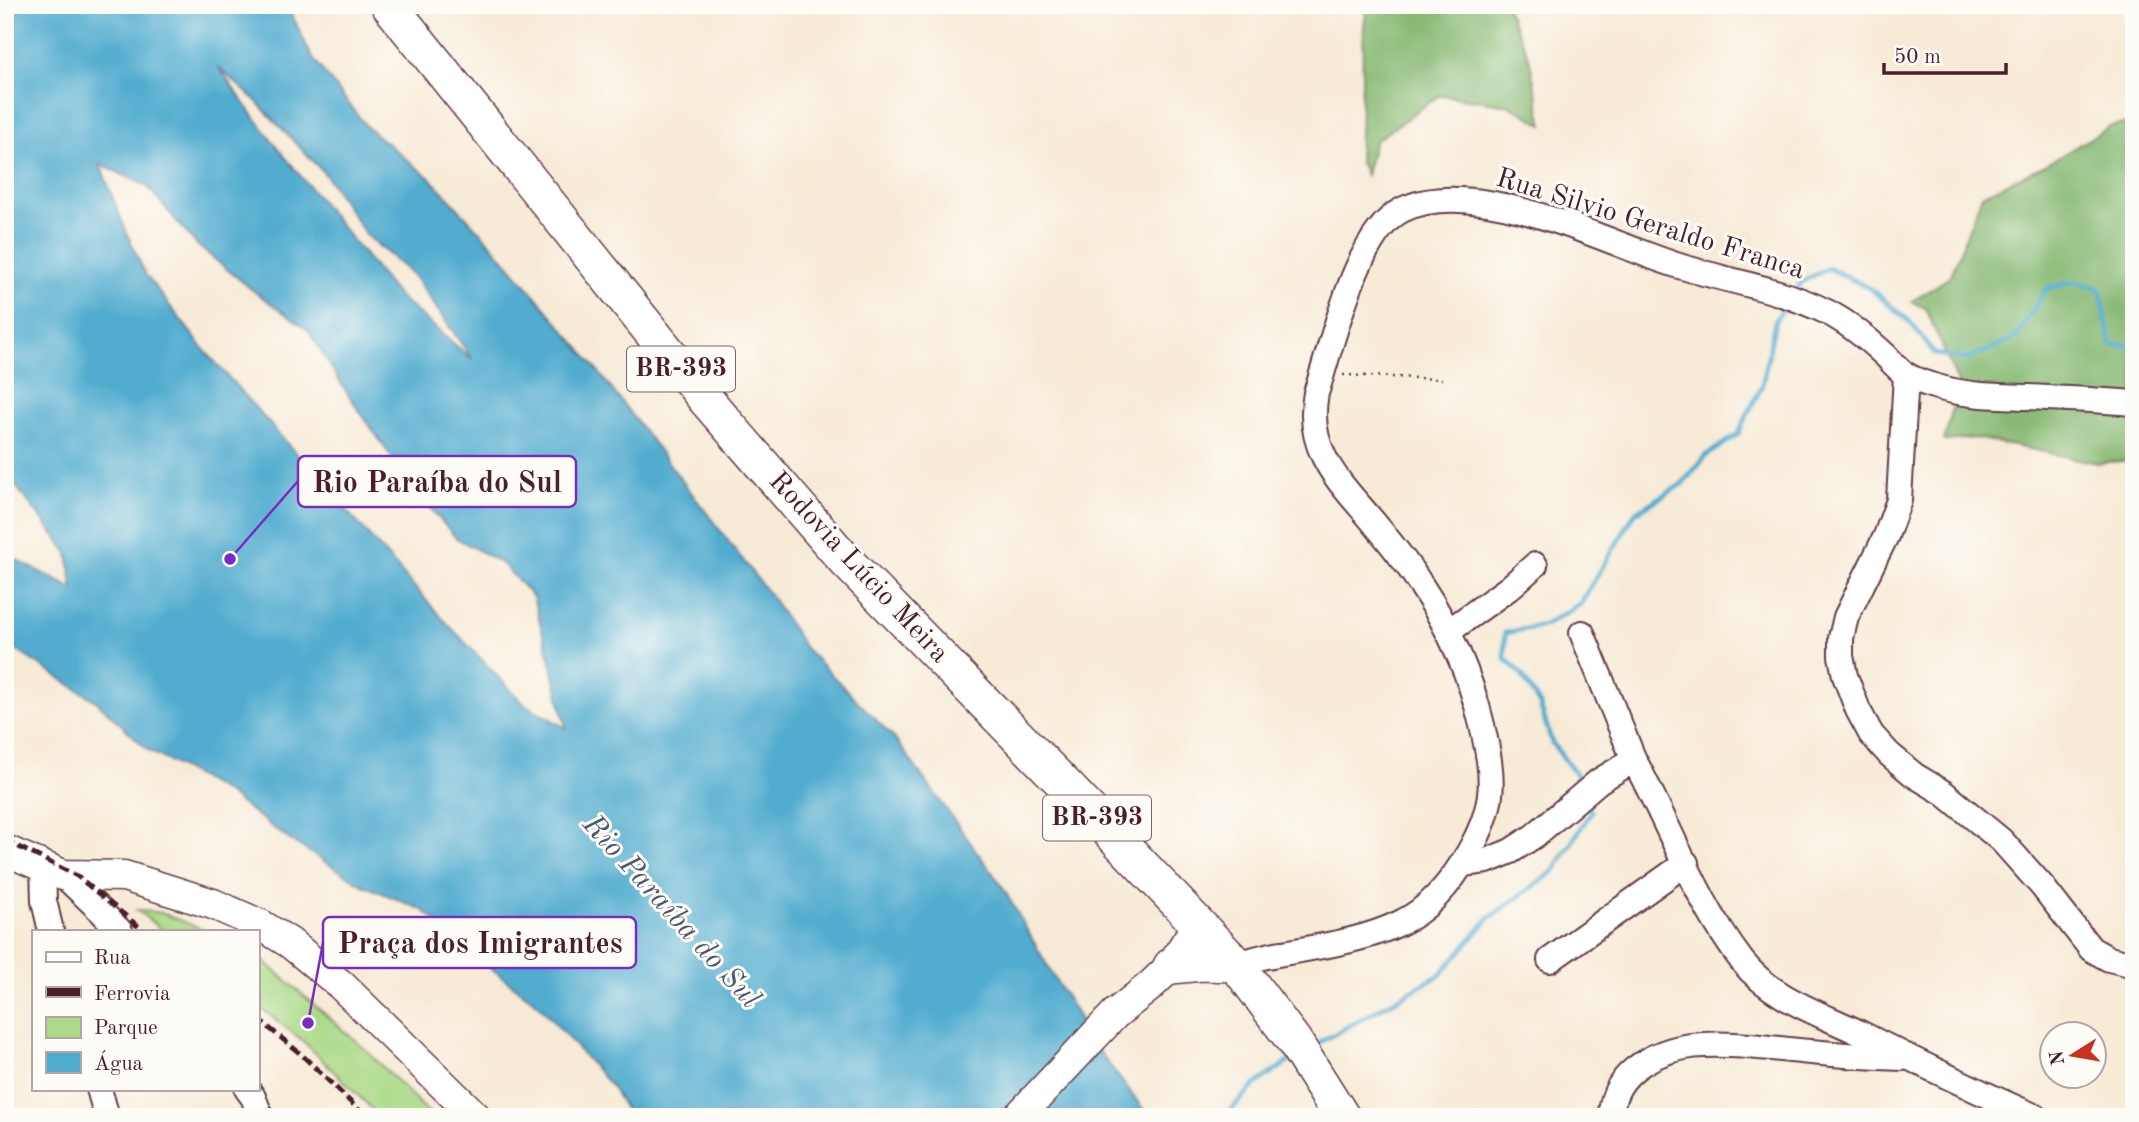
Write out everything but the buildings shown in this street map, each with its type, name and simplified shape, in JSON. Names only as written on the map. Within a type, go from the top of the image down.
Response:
[{"type":"highway","name":"Rodovia Lúcio Meira","points":[[389,5],[699,391],[845,560],[1236,964],[1294,1041],[1342,1117]]},
{"type":"highway","points":[[1160,976],[1202,963],[1236,964]]},
{"type":"main road","points":[[5,850],[53,871],[124,876],[213,904],[261,925],[290,943],[341,985],[476,1117]]},
{"type":"main road","points":[[1018,1117],[1115,1014],[1160,976],[1189,915]]},
{"type":"street","name":"Rua Silvio Geraldo Franca","points":[[1236,964],[1366,937],[1403,922],[1429,904],[1462,864],[1489,809],[1492,781],[1487,746],[1474,692],[1463,661],[1421,584],[1380,529],[1343,489],[1320,450],[1312,411],[1356,272],[1370,241],[1385,223],[1400,211],[1424,202],[1450,200],[1529,212],[1675,265],[1773,291],[1825,311],[1853,327],[1906,375]]},
{"type":"street","points":[[2134,402],[1964,394],[1906,375],[1899,500],[1886,536],[1846,617],[1840,638],[1845,676],[1871,734],[1914,775],[1944,793],[2002,841],[2042,886],[2091,949],[2109,959],[2134,965]]},
{"type":"street","points":[[1449,631],[1509,588],[1535,565]]},
{"type":"street","points":[[1582,633],[1634,760],[1703,900],[1743,961],[1762,982],[1784,996],[2036,1117]]},
{"type":"street","points":[[1462,864],[1487,861],[1511,851],[1534,836],[1590,789],[1634,760]]},
{"type":"street","points":[[1550,960],[1686,863]]},
{"type":"street","points":[[51,930],[44,901],[53,871],[101,911],[119,930]]},
{"type":"street","points":[[1611,1117],[1611,1102],[1618,1086],[1629,1072],[1650,1059],[1700,1045],[1910,1058]]},
{"type":"street","points":[[99,1090],[107,1117]]},
{"type":"street","points":[[248,1090],[261,1117]]},
{"type":"path","points":[[1322,375],[1442,379]]},
{"type":"green space","points":[[1367,5],[1505,5],[1529,57],[1543,125],[1509,105],[1440,95],[1375,141],[1366,175],[1359,160]]},
{"type":"green space","points":[[2134,122],[2134,460],[2097,463],[1975,438],[1944,441],[1959,385],[1926,309],[1912,301],[1950,277],[1982,195],[2043,166],[2109,127]]},
{"type":"green space","points":[[137,910],[162,913],[204,930],[162,930]]},
{"type":"green space","points":[[259,957],[366,1050],[433,1117],[380,1117],[303,1041],[259,1007]]},
{"type":"water","name":"Rio Paraíba do Sul","points":[[5,5],[287,5],[312,57],[367,127],[431,179],[493,246],[587,357],[772,598],[805,648],[895,739],[1002,886],[1101,1054],[1144,1110],[1154,1117],[630,1117],[611,1086],[538,1004],[479,959],[423,910],[363,885],[290,840],[224,791],[148,750],[96,701],[5,643],[5,554],[73,589],[68,553],[5,472],[5,109],[13,73],[5,58]],"holes":[[[218,67],[255,100],[324,173],[366,235],[413,275],[473,360],[397,295],[273,142]],[[100,164],[147,186],[197,245],[308,330],[345,390],[412,487],[456,538],[503,564],[533,597],[566,728],[523,703],[441,617],[206,352],[145,274]]]},
{"type":"waterway","points":[[1796,290],[1801,282],[1829,268],[1871,289],[1910,322],[1935,354],[1967,359],[2015,338],[2047,288],[2075,282],[2100,289],[2111,345],[2134,345]]},
{"type":"waterway","points":[[1582,788],[1578,777],[1552,743],[1540,705],[1522,675],[1505,658],[1505,633],[1545,625],[1580,604],[1635,513],[1682,484],[1707,455],[1738,434],[1762,385],[1775,321],[1786,304]]},
{"type":"waterway","points":[[1311,1047],[1440,975],[1489,918],[1553,872],[1591,812],[1587,800]]},
{"type":"waterway","points":[[1224,1117],[1256,1084],[1291,1060]]},
{"type":"railway","points":[[5,840],[77,876],[143,930]]},
{"type":"railway","points":[[259,1020],[302,1055],[366,1117]]},
{"type":"place","name":"Rio Paraíba do Sul","points":[[230,559]]},
{"type":"place","name":"Praça dos Imigrantes","points":[[308,1023]]}]
